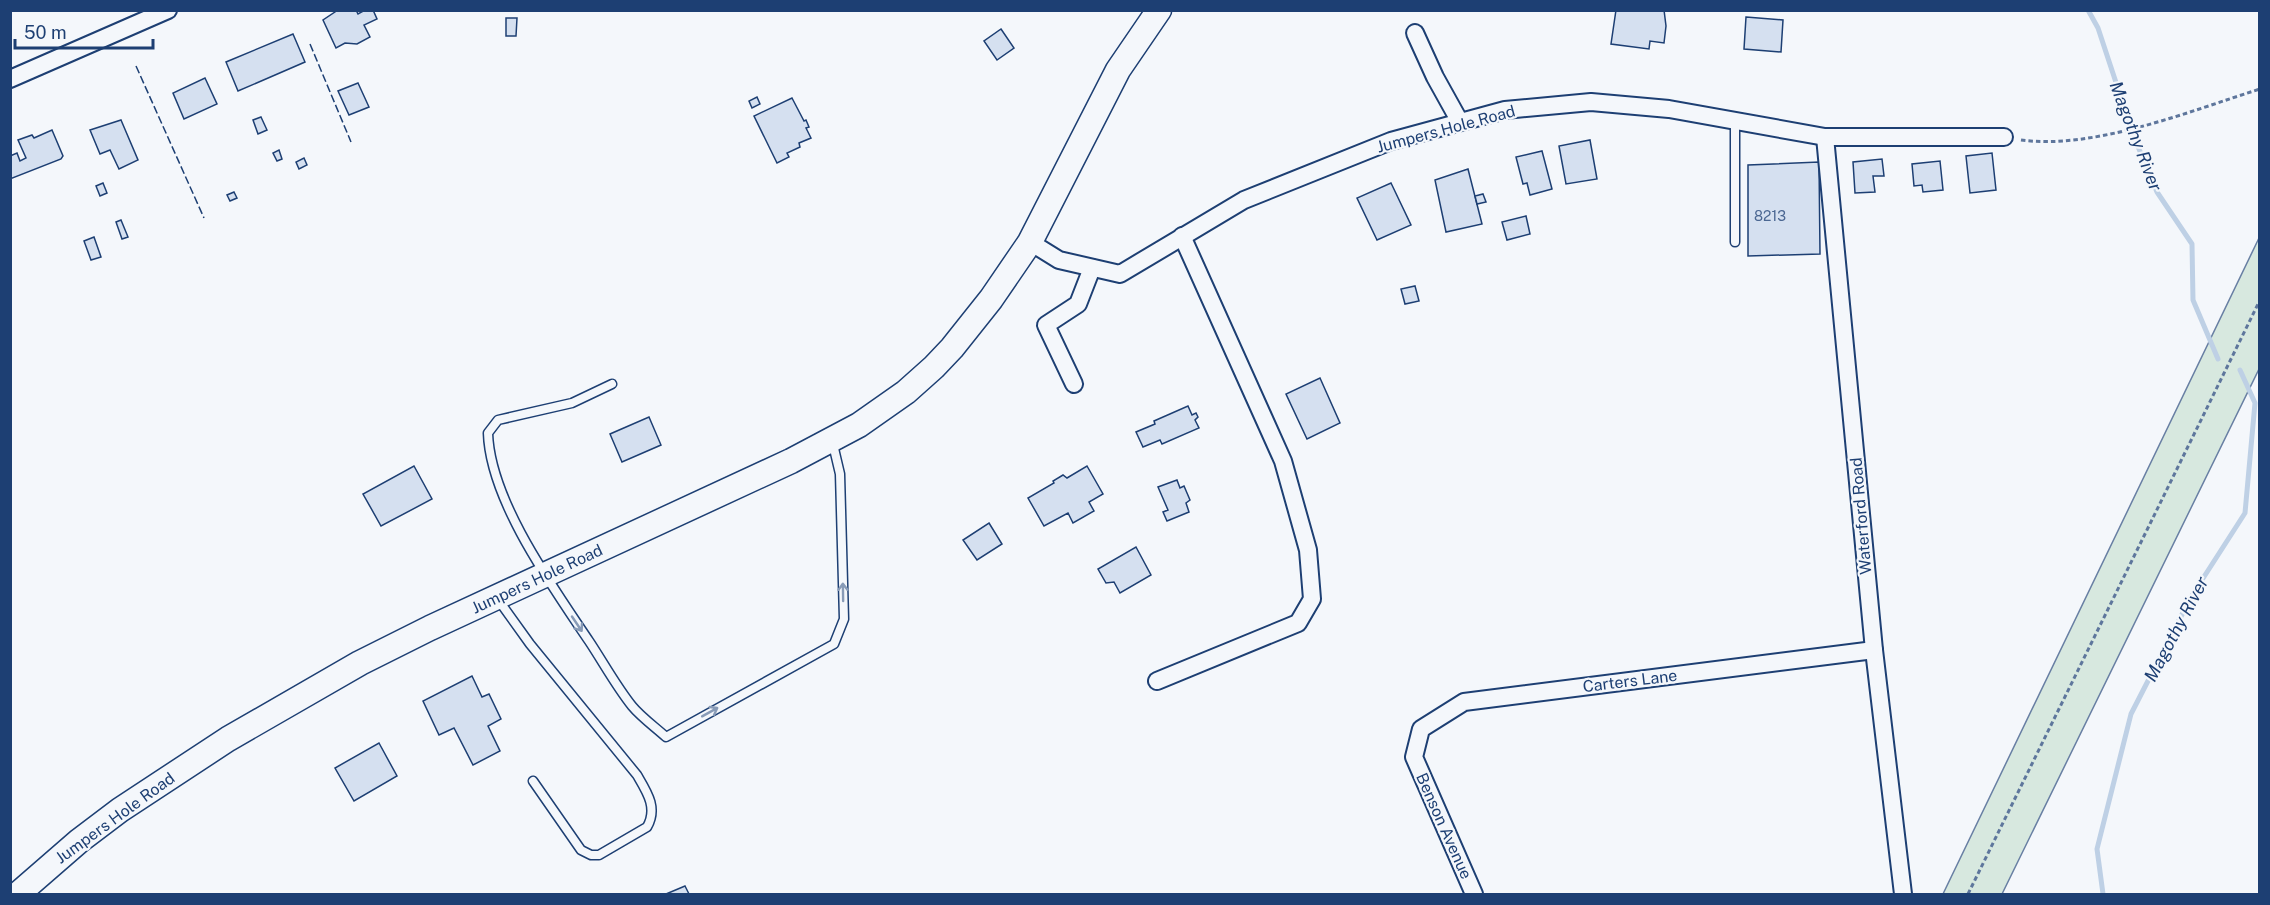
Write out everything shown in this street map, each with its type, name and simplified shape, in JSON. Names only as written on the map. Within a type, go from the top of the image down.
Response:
[{"type":"main road","name":"Jumpers Hole Road","points":[[18,894],[79,841],[120,810],[228,739],[360,663],[791,461],[859,425],[887,405],[934,367],[991,299],[1030,242],[1118,70],[1159,10]]},
{"type":"street","points":[[10,79],[168,10]]},
{"type":"street","points":[[1415,33],[1435,77],[1460,122]]},
{"type":"street","name":"Jumpers Hole Road","points":[[1030,242],[1059,260],[1120,274],[1244,200],[1390,141],[1505,110],[1592,102],[1669,109],[1825,137],[2004,137]]},
{"type":"street","name":"Waterford Road","points":[[1825,137],[1874,650],[1903,894]]},
{"type":"street","points":[[1157,681],[1298,623],[1312,599],[1308,549],[1283,461],[1182,236]]},
{"type":"street","points":[[1074,384],[1046,325],[1078,304],[1092,268]]},
{"type":"street","name":"Carters Lane","points":[[1414,757],[1421,729],[1464,702],[1874,650]]},
{"type":"street","name":"Benson Avenue","points":[[1414,757],[1474,894]]},
{"type":"lane","points":[[1734,242],[1735,120]]},
{"type":"lane","points":[[612,384],[572,403],[498,420],[488,433],[493,468],[514,517],[545,575],[633,706],[666,737],[834,644],[844,619],[840,474],[832,440]]},
{"type":"lane","points":[[497,597],[530,644],[637,775],[648,793],[653,809],[651,819],[647,826],[599,855],[591,855],[581,850],[533,781]]},
{"type":"path","points":[[2004,137],[2037,142],[2065,141],[2102,135],[2259,89]]},
{"type":"path","points":[[1968,894],[2259,300]]},
{"type":"shaded area","points":[[2259,238],[2259,369],[2002,894],[1943,894]]},
{"type":"building","points":[[338,10],[356,10],[358,14],[365,10],[373,10],[377,19],[364,25],[370,37],[357,44],[345,43],[336,48],[323,20]]},
{"type":"building","points":[[1616,10],[1664,10],[1666,26],[1664,43],[1650,41],[1649,49],[1611,44]]},
{"type":"building","points":[[1746,17],[1783,20],[1781,52],[1744,49]]},
{"type":"building","points":[[506,18],[517,18],[516,36],[506,36]]},
{"type":"building","points":[[1001,29],[1014,48],[997,60],[984,41]]},
{"type":"building","points":[[293,34],[305,62],[238,91],[226,62]]},
{"type":"building","points":[[205,78],[217,104],[184,119],[173,93]]},
{"type":"building","points":[[358,83],[369,107],[349,115],[338,91]]},
{"type":"building","points":[[757,97],[760,104],[752,108],[749,101]]},
{"type":"building","points":[[792,98],[804,121],[806,120],[809,127],[806,128],[811,138],[799,143],[800,147],[787,153],[789,157],[777,163],[754,116]]},
{"type":"building","points":[[261,117],[267,130],[258,134],[253,120]]},
{"type":"building","points":[[121,120],[138,160],[119,169],[110,150],[100,154],[90,130]]},
{"type":"building","points":[[52,130],[63,156],[61,159],[10,179],[10,156],[17,153],[20,161],[26,158],[18,140],[32,135],[34,138]]},
{"type":"building","points":[[1590,140],[1597,179],[1566,184],[1559,146]]},
{"type":"building","points":[[279,150],[282,159],[277,161],[273,153]]},
{"type":"building","points":[[1542,151],[1552,189],[1530,195],[1527,183],[1523,184],[1516,157]]},
{"type":"building","points":[[1992,153],[1996,190],[1970,193],[1966,156]]},
{"type":"building","points":[[304,158],[307,165],[299,169],[296,162]]},
{"type":"building","points":[[1882,159],[1884,176],[1873,176],[1875,192],[1855,193],[1853,162]]},
{"type":"building","points":[[1940,161],[1943,190],[1923,192],[1922,185],[1914,186],[1912,164]]},
{"type":"building","points":[[1819,162],[1820,254],[1748,256],[1748,165]]},
{"type":"building","points":[[1468,169],[1482,224],[1446,232],[1435,180]]},
{"type":"building","points":[[103,183],[107,193],[100,196],[96,186]]},
{"type":"building","points":[[1391,183],[1411,225],[1377,240],[1357,198]]},
{"type":"building","points":[[234,192],[237,198],[230,201],[227,195]]},
{"type":"building","points":[[1483,194],[1486,202],[1477,204],[1475,196]]},
{"type":"building","points":[[1526,216],[1530,234],[1507,240],[1502,222]]},
{"type":"building","points":[[121,220],[128,237],[122,239],[116,222]]},
{"type":"building","points":[[94,237],[101,257],[91,260],[84,241]]},
{"type":"building","points":[[1415,286],[1419,301],[1405,304],[1401,289]]},
{"type":"building","points":[[1320,378],[1340,423],[1307,439],[1286,394]]},
{"type":"building","points":[[1188,406],[1192,415],[1196,413],[1198,417],[1195,420],[1199,428],[1162,444],[1160,440],[1143,447],[1136,432]]},
{"type":"building","points":[[649,417],[661,445],[622,462],[610,434]]},
{"type":"building","points":[[414,466],[432,499],[381,526],[363,494]]},
{"type":"building","points":[[1087,466],[1103,494],[1089,502],[1094,511],[1073,523],[1068,513],[1044,526],[1028,498],[1063,475],[1067,478]]},
{"type":"building","points":[[1177,480],[1180,488],[1184,486],[1190,500],[1186,503],[1189,512],[1167,521],[1163,512],[1168,510],[1158,487]]},
{"type":"building","points":[[989,523],[1002,544],[977,560],[963,540]]},
{"type":"building","points":[[1136,547],[1151,575],[1120,593],[1114,582],[1106,583],[1098,569]]},
{"type":"building","points":[[472,676],[482,697],[489,694],[501,719],[488,726],[500,751],[473,765],[454,728],[439,735],[423,701]]},
{"type":"building","points":[[379,743],[397,776],[354,801],[335,768]]},
{"type":"building","points":[[685,886],[689,894],[666,894]]},
{"type":"waterway","name":"Magothy River","points":[[2088,10],[2098,28],[2134,137],[2157,192],[2192,244],[2193,300],[2218,359]]},
{"type":"waterway","name":"Magothy River","points":[[2103,894],[2097,849],[2131,714],[2191,597],[2245,513],[2255,403],[2240,370]]},
{"type":"fence","points":[[310,44],[351,142]]},
{"type":"fence","points":[[136,66],[204,218]]}]
